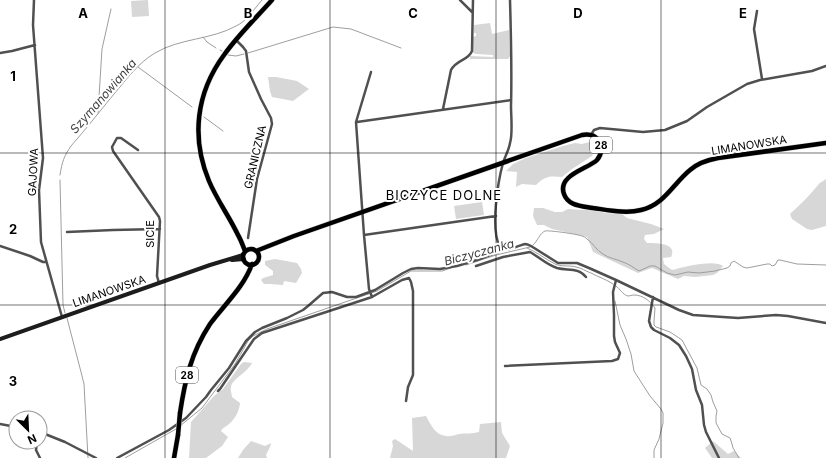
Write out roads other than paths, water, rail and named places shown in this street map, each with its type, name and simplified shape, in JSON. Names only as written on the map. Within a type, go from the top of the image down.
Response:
[{"type":"main road","points":[[247,257],[238,235],[209,182],[199,147],[199,118],[203,94],[221,59],[272,0]]},
{"type":"main road","name":"28","points":[[247,257],[255,263],[257,261],[257,253],[289,238],[576,137],[590,135]]},
{"type":"main road","name":"LIMANOWSKA","points":[[590,135],[597,138],[600,144],[600,156],[594,163],[569,178],[563,189],[565,197],[571,203],[578,205],[630,211],[641,210],[653,206],[663,199],[691,169],[700,163],[741,154],[826,143]]},
{"type":"main road","points":[[247,257],[253,249],[257,253]]},
{"type":"main road","name":"28","points":[[174,458],[183,391],[193,356],[210,325],[247,275],[247,257]]},
{"type":"main road","name":"LIMANOWSKA","points":[[0,339],[224,261],[247,257]]},
{"type":"street","name":"GAJOWA","points":[[34,0],[33,25],[43,158],[39,190],[41,242],[62,317]]},
{"type":"street","points":[[460,0],[473,13]]},
{"type":"street","points":[[443,109],[453,65],[456,62],[467,58],[471,54],[473,0]]},
{"type":"street","points":[[502,253],[496,235],[496,198],[504,162],[511,142],[510,0]]},
{"type":"street","points":[[757,11],[754,29],[762,79]]},
{"type":"street","name":"GRANICZNA","points":[[236,40],[246,51],[248,72],[271,118],[272,124],[258,179],[248,238]]},
{"type":"street","points":[[0,53],[12,52],[35,45]]},
{"type":"street","points":[[590,135],[594,130],[600,128],[643,132],[669,128],[687,121],[707,107],[747,84],[762,79],[812,71],[826,66]]},
{"type":"street","points":[[371,72],[356,122],[364,235],[370,292],[372,297]]},
{"type":"street","points":[[356,122],[511,100]]},
{"type":"street","name":"SICIE","points":[[138,150],[121,138],[117,138],[112,147],[113,152],[159,217],[160,230],[157,276],[159,283]]},
{"type":"street","points":[[364,235],[496,216]]},
{"type":"street","points":[[67,232],[160,230]]},
{"type":"street","points":[[476,266],[502,253],[504,250],[526,244],[558,262],[577,263],[693,315],[738,318],[776,315],[826,323]]},
{"type":"street","points":[[0,246],[46,262]]},
{"type":"street","points":[[117,458],[169,430],[186,418],[206,397],[210,390],[229,368],[246,341],[255,332],[303,310],[323,293],[332,292],[347,297],[356,297],[370,292],[411,270],[418,268],[440,269],[457,266],[502,253],[530,252],[557,268],[578,270],[586,277]]},
{"type":"street","points":[[557,268],[558,262]]},
{"type":"street","points":[[218,390],[220,390],[254,339],[262,333],[372,297],[402,280],[409,278],[413,291],[412,375],[406,401]]},
{"type":"street","points":[[505,366],[612,361],[618,359],[620,353],[614,336],[613,292],[616,280]]},
{"type":"street","points":[[653,298],[649,322],[651,327],[670,338],[684,351],[693,373],[696,390],[702,405],[706,432],[719,458]]},
{"type":"street","points":[[48,436],[65,442],[96,458]]},
{"type":"waterway","name":"Szymanowianka","points":[[60,175],[64,159],[71,146],[138,66],[149,57],[165,48],[226,31],[240,24],[262,0]]},
{"type":"waterway","points":[[98,113],[102,49],[111,9]]},
{"type":"waterway","points":[[248,53],[333,27],[351,29],[401,48]]},
{"type":"waterway","points":[[203,37],[207,42],[216,48]]},
{"type":"waterway","points":[[228,55],[236,56],[244,54]]},
{"type":"waterway","points":[[138,67],[192,107]]},
{"type":"waterway","points":[[204,117],[223,131]]},
{"type":"waterway","name":"Szymanowianka","points":[[60,180],[63,305],[65,313]]},
{"type":"waterway","name":"Biczyczanka","points":[[533,245],[545,231],[579,235],[591,242],[598,251],[639,271],[650,266],[655,266],[667,273],[675,275],[688,272],[699,273],[715,271],[727,268],[734,261],[747,268],[767,264],[772,266],[775,265],[778,260],[797,264],[826,265]]},
{"type":"waterway","name":"Biczyczanka","points":[[466,265],[496,255],[530,247]]},
{"type":"waterway","points":[[527,248],[555,264],[580,268],[613,284]]},
{"type":"waterway","name":"Biczyczanka","points":[[180,426],[202,408],[235,364],[248,341],[253,336],[267,329],[377,291],[411,271],[442,271],[451,268]]},
{"type":"waterway","points":[[616,286],[628,296],[637,295],[649,301],[655,308],[654,325],[670,332],[682,340],[697,368],[701,385],[707,389],[711,395],[717,411],[716,423],[722,434],[730,438],[733,448],[739,458]]},
{"type":"waterway","points":[[615,301],[620,325],[631,354],[634,371],[663,413],[663,423],[659,439],[654,450],[654,458]]},
{"type":"waterway","name":"Szymanowianka","points":[[67,318],[84,384],[88,458]]},
{"type":"waterway","name":"Biczyczanka","points":[[125,458],[176,429]]},
{"type":"district","name":"BICZYCE DOLNE","points":[[444,195]]}]
